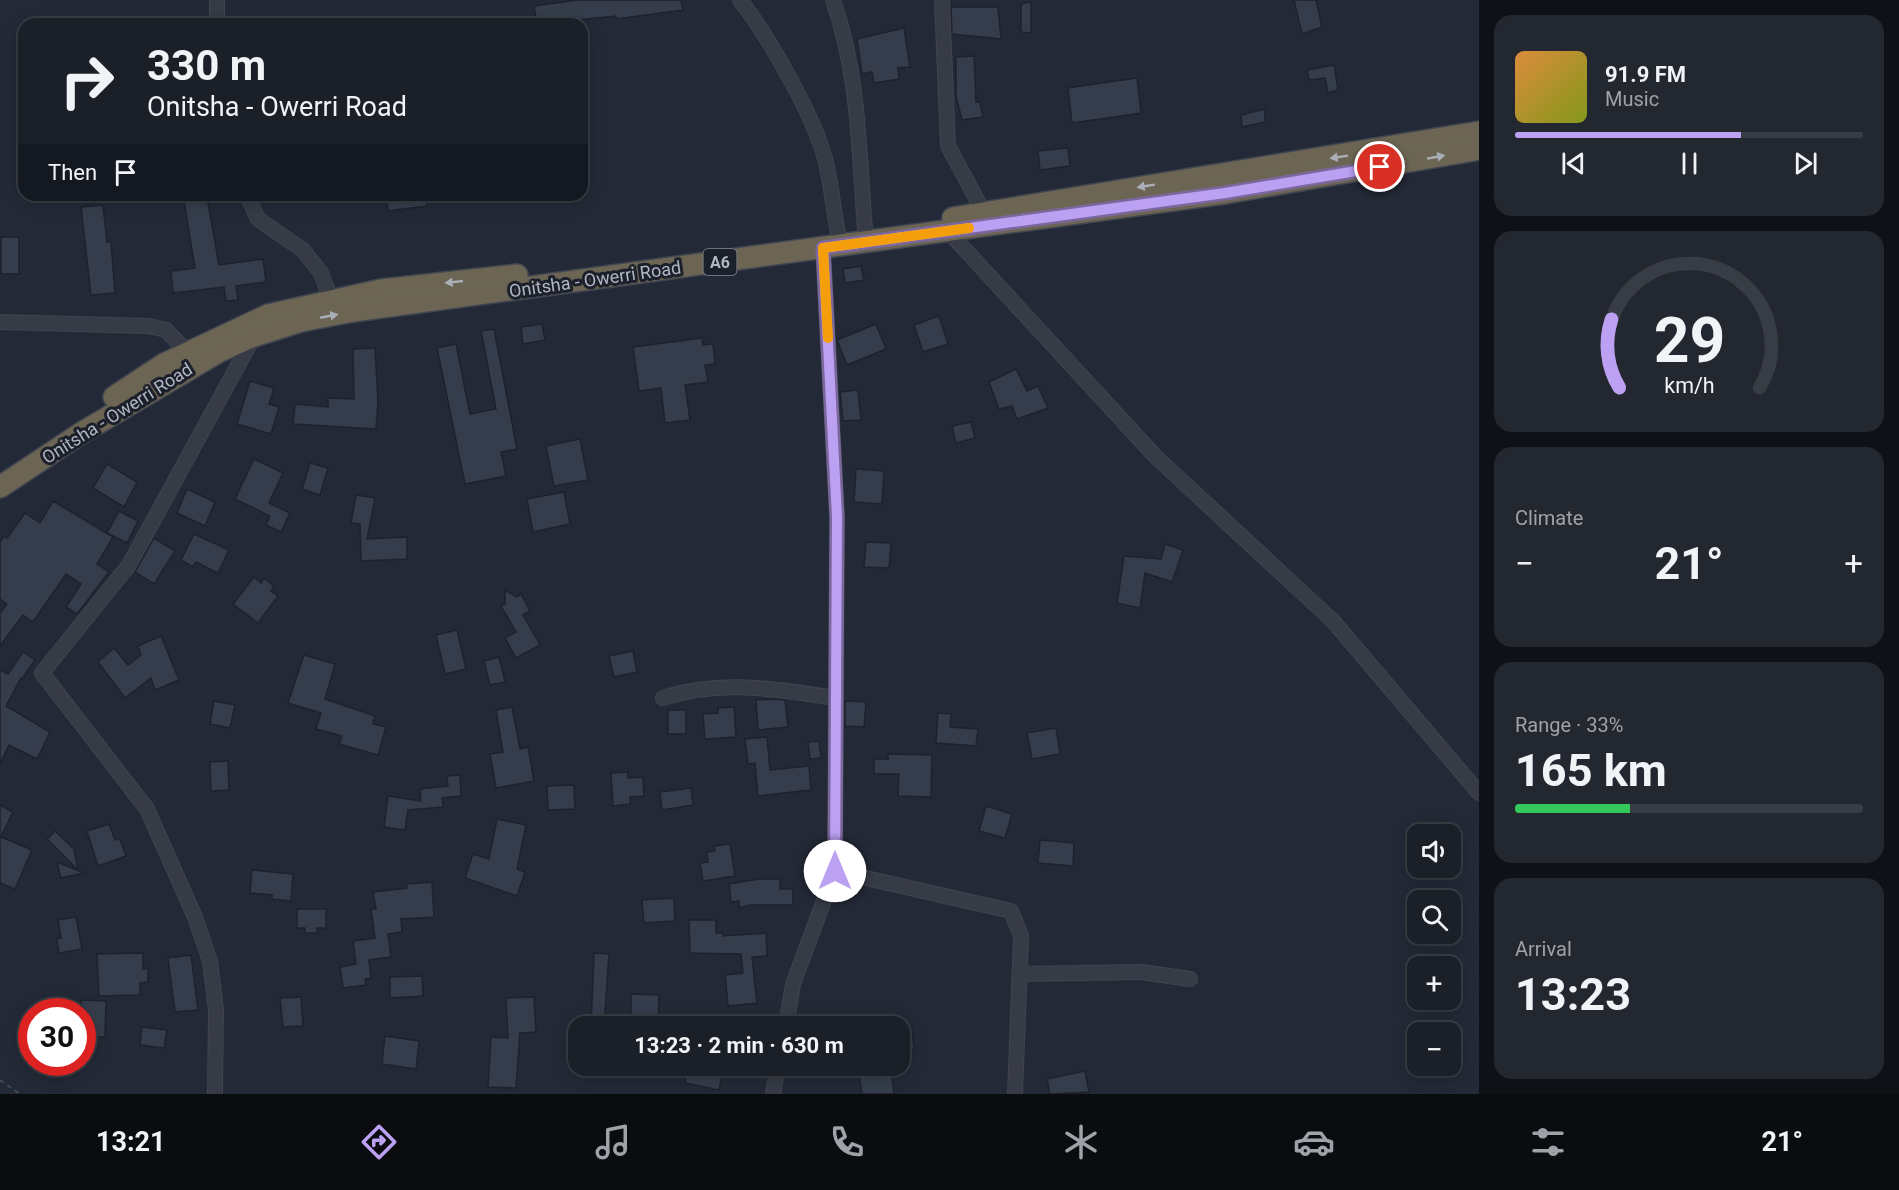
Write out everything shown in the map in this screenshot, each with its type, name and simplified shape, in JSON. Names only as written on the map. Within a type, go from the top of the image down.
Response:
[{"type":"highway","name":"Onitsha - Owerri Road","points":[[0,487],[169,380],[254,336],[301,321],[353,311],[830,240],[865,230],[935,222],[983,211],[1352,155],[1479,132]]},
{"type":"highway","name":"Onitsha - Owerri Road","points":[[0,469],[164,364],[187,352],[268,315],[331,300],[381,290],[830,240],[947,230],[1225,193],[1479,149]]},
{"type":"street","points":[[217,0],[217,18]]},
{"type":"street","points":[[740,0],[755,19],[798,97],[824,155],[830,240],[837,517],[835,871],[794,984],[788,1016]]},
{"type":"street","points":[[833,0],[842,27],[854,81],[865,230]]},
{"type":"street","points":[[942,0],[948,146],[983,211]]},
{"type":"street","points":[[250,201],[258,219],[303,250],[321,273],[331,300]]},
{"type":"street","points":[[947,230],[1156,457],[1333,621],[1479,793]]},
{"type":"street","points":[[0,322],[149,326],[166,330],[187,352]]},
{"type":"street","points":[[215,1094],[216,1010],[210,961],[195,917],[147,809],[42,673],[129,565],[254,336]]},
{"type":"street","points":[[663,698],[717,687],[773,688],[835,698]]},
{"type":"street","points":[[835,871],[1011,911],[1021,936],[1015,1094]]},
{"type":"street","points":[[1020,974],[1142,972],[1190,979]]},
{"type":"street","points":[[773,1094],[776,1076]]},
{"type":"path","points":[[0,1080],[20,1094]]},
{"type":"building","points":[[578,0],[681,0],[683,10],[616,19],[616,16],[588,19],[536,18],[534,6]]},
{"type":"building","points":[[1294,0],[1316,0],[1322,27],[1302,34]]},
{"type":"building","points":[[1031,2],[1031,33],[1021,32],[1021,4]]},
{"type":"building","points":[[951,7],[998,7],[1001,39],[952,34]]},
{"type":"building","points":[[904,28],[910,67],[898,68],[899,79],[874,83],[872,72],[862,74],[857,39]]},
{"type":"building","points":[[974,56],[976,102],[980,102],[983,117],[962,120],[956,96],[956,57]]},
{"type":"building","points":[[1334,65],[1338,90],[1328,93],[1325,78],[1309,80],[1307,70]]},
{"type":"building","points":[[1137,78],[1141,113],[1072,123],[1068,88]]},
{"type":"building","points":[[1265,109],[1265,122],[1242,127],[1241,115]]},
{"type":"building","points":[[1068,148],[1070,166],[1040,170],[1038,151]]},
{"type":"building","points":[[184,201],[208,201],[219,265],[263,259],[266,282],[236,286],[238,300],[226,301],[224,287],[173,293],[171,271],[195,268]]},
{"type":"building","points":[[387,201],[427,201],[427,206],[388,211]]},
{"type":"building","points":[[103,205],[107,242],[111,242],[115,293],[91,295],[81,207]]},
{"type":"building","points":[[1,237],[19,237],[19,274],[1,274]]},
{"type":"building","points":[[861,266],[864,280],[845,283],[843,269]]},
{"type":"building","points":[[939,316],[948,344],[923,352],[914,325]]},
{"type":"building","points":[[542,324],[545,340],[523,344],[521,327]]},
{"type":"building","points":[[876,324],[886,349],[847,365],[837,340]]},
{"type":"building","points":[[494,329],[517,449],[501,452],[506,476],[465,484],[437,348],[456,344],[470,414],[496,409],[481,331]]},
{"type":"building","points":[[702,338],[703,345],[713,344],[715,364],[705,365],[708,382],[685,385],[690,420],[665,423],[661,388],[639,391],[633,347]]},
{"type":"building","points":[[375,348],[378,401],[376,429],[293,424],[295,404],[328,407],[328,398],[354,399],[353,349]]},
{"type":"building","points":[[1016,369],[1027,391],[1038,386],[1048,408],[1017,419],[1012,406],[999,409],[989,382]]},
{"type":"building","points":[[250,381],[274,388],[269,404],[279,407],[271,434],[237,424]]},
{"type":"building","points":[[858,390],[861,420],[843,421],[840,392]]},
{"type":"building","points":[[971,422],[975,438],[956,443],[952,426]]},
{"type":"building","points":[[580,439],[588,480],[554,486],[546,446]]},
{"type":"building","points":[[254,459],[283,473],[269,503],[290,513],[281,532],[266,525],[270,516],[235,499]]},
{"type":"building","points":[[310,463],[328,468],[320,495],[302,489]]},
{"type":"building","points":[[107,464],[137,482],[124,507],[93,488]]},
{"type":"building","points":[[856,469],[884,471],[882,504],[854,502]]},
{"type":"building","points":[[187,489],[215,502],[205,526],[177,513]]},
{"type":"building","points":[[564,492],[570,524],[533,532],[527,499]]},
{"type":"building","points":[[356,495],[375,498],[367,539],[407,537],[407,559],[361,561],[360,524],[351,523]]},
{"type":"building","points":[[53,501],[113,537],[97,564],[109,572],[77,614],[66,607],[81,584],[66,574],[33,622],[23,615],[0,646],[0,613],[7,604],[0,599],[0,542],[4,536],[7,538],[25,513],[40,523]]},
{"type":"building","points":[[119,511],[138,521],[127,543],[107,533]]},
{"type":"building","points":[[194,534],[229,550],[218,573],[196,562],[193,567],[181,560]]},
{"type":"building","points":[[154,538],[175,551],[154,584],[135,572]]},
{"type":"building","points":[[866,542],[891,543],[889,568],[864,567]]},
{"type":"building","points":[[1165,544],[1183,550],[1172,582],[1145,573],[1140,608],[1117,603],[1124,556],[1161,559]]},
{"type":"building","points":[[254,577],[261,583],[264,578],[274,586],[271,591],[278,596],[258,623],[233,604]]},
{"type":"building","points":[[505,590],[517,597],[521,594],[530,611],[523,615],[540,645],[516,658],[505,638],[516,632],[501,606],[505,604]]},
{"type":"building","points":[[457,630],[466,669],[445,674],[436,635]]},
{"type":"building","points":[[161,636],[179,680],[155,690],[151,678],[125,698],[98,662],[114,648],[128,665],[141,655],[138,646]]},
{"type":"building","points":[[633,651],[637,672],[614,677],[609,656]]},
{"type":"building","points":[[23,652],[35,660],[21,678],[6,706],[50,732],[37,759],[9,745],[0,764],[0,670],[8,674]]},
{"type":"building","points":[[304,655],[335,664],[325,699],[375,716],[373,724],[386,727],[378,755],[339,744],[342,736],[316,729],[321,713],[288,703]]},
{"type":"building","points":[[499,657],[505,682],[490,685],[484,661]]},
{"type":"building","points":[[756,700],[785,700],[788,727],[758,730]]},
{"type":"building","points":[[214,701],[235,705],[230,728],[210,724]]},
{"type":"building","points":[[845,701],[866,702],[864,727],[845,726]]},
{"type":"building","points":[[512,707],[520,749],[528,747],[534,781],[496,788],[490,754],[503,752],[496,710]]},
{"type":"building","points":[[734,707],[736,737],[705,739],[703,714],[718,713],[718,708]]},
{"type":"building","points":[[668,710],[686,710],[686,734],[668,734]]},
{"type":"building","points":[[938,713],[951,714],[950,727],[978,729],[976,746],[936,743]]},
{"type":"building","points":[[1056,728],[1060,754],[1032,759],[1027,733]]},
{"type":"building","points":[[767,737],[770,770],[809,766],[811,790],[758,796],[755,763],[748,764],[745,739]]},
{"type":"building","points":[[819,741],[821,758],[810,759],[808,742]]},
{"type":"building","points":[[888,754],[932,755],[931,797],[898,796],[899,774],[874,774],[874,759],[888,759]]},
{"type":"building","points":[[228,761],[229,790],[211,791],[210,762]]},
{"type":"building","points":[[628,772],[628,778],[643,777],[644,796],[630,797],[630,804],[613,806],[611,773]]},
{"type":"building","points":[[460,775],[461,796],[442,798],[443,807],[408,810],[405,830],[384,827],[388,796],[421,801],[420,789],[448,786],[447,776]]},
{"type":"building","points":[[574,785],[575,809],[548,810],[547,786]]},
{"type":"building","points":[[691,788],[693,805],[662,810],[660,792]]},
{"type":"building","points":[[0,805],[13,812],[1,837],[32,850],[15,889],[0,883]]},
{"type":"building","points":[[986,806],[1012,814],[1005,838],[979,831]]},
{"type":"building","points":[[497,819],[526,825],[517,869],[525,872],[517,896],[465,878],[473,854],[489,859]]},
{"type":"building","points":[[109,824],[115,840],[120,839],[126,856],[98,866],[87,831]]},
{"type":"building","points":[[55,831],[74,849],[78,870],[47,839]]},
{"type":"building","points":[[1040,840],[1074,843],[1073,866],[1038,863]]},
{"type":"building","points":[[730,844],[735,876],[703,881],[700,863],[708,862],[707,852],[715,851],[714,846]]},
{"type":"building","points":[[57,862],[84,873],[61,878]]},
{"type":"building","points":[[252,870],[293,874],[291,901],[272,899],[272,895],[250,893]]},
{"type":"building","points":[[759,879],[780,879],[780,889],[793,889],[793,905],[750,905],[740,908],[739,901],[731,902],[729,884]]},
{"type":"building","points":[[432,882],[434,917],[401,919],[402,932],[388,934],[391,957],[369,960],[371,978],[365,979],[366,985],[343,988],[340,967],[356,964],[353,941],[375,938],[371,909],[376,909],[373,892],[407,888],[406,884]]},
{"type":"building","points":[[674,898],[675,921],[644,923],[642,900]]},
{"type":"building","points":[[297,909],[326,909],[326,928],[317,928],[317,933],[305,933],[305,928],[297,928]]},
{"type":"building","points":[[76,917],[82,949],[59,953],[57,939],[61,938],[58,920]]},
{"type":"building","points":[[689,920],[716,920],[716,933],[723,933],[723,936],[766,933],[767,956],[752,957],[757,1003],[728,1006],[725,975],[743,973],[741,954],[690,953]]},
{"type":"building","points":[[143,953],[143,969],[148,968],[148,982],[140,983],[140,995],[99,996],[97,954]]},
{"type":"building","points":[[594,953],[609,954],[605,1016],[591,1016]]},
{"type":"building","points":[[191,955],[198,1010],[175,1012],[168,958]]},
{"type":"building","points":[[422,976],[423,996],[390,998],[390,977]]},
{"type":"building","points":[[631,994],[659,995],[658,1016],[631,1016]]},
{"type":"building","points":[[301,997],[303,1026],[283,1027],[280,998]]},
{"type":"building","points":[[534,997],[536,1032],[520,1033],[516,1088],[488,1087],[491,1037],[508,1038],[506,998]]},
{"type":"building","points":[[96,1001],[106,1001],[105,1037],[96,1037]]},
{"type":"building","points":[[142,1027],[167,1030],[164,1048],[140,1045]]},
{"type":"building","points":[[910,1028],[912,1028],[914,1050],[910,1050]]},
{"type":"building","points":[[385,1036],[419,1041],[416,1069],[382,1064]]},
{"type":"building","points":[[1085,1071],[1089,1092],[1050,1094],[1047,1079]]},
{"type":"building","points":[[687,1076],[722,1076],[719,1090],[685,1083]]},
{"type":"building","points":[[859,1076],[892,1076],[894,1094],[862,1094]]},
{"type":"slow traffic","points":[[828,338],[823,248],[969,228]]},
{"type":"route","points":[[835,871],[837,517],[823,248],[1225,193],[1380,167]]}]
